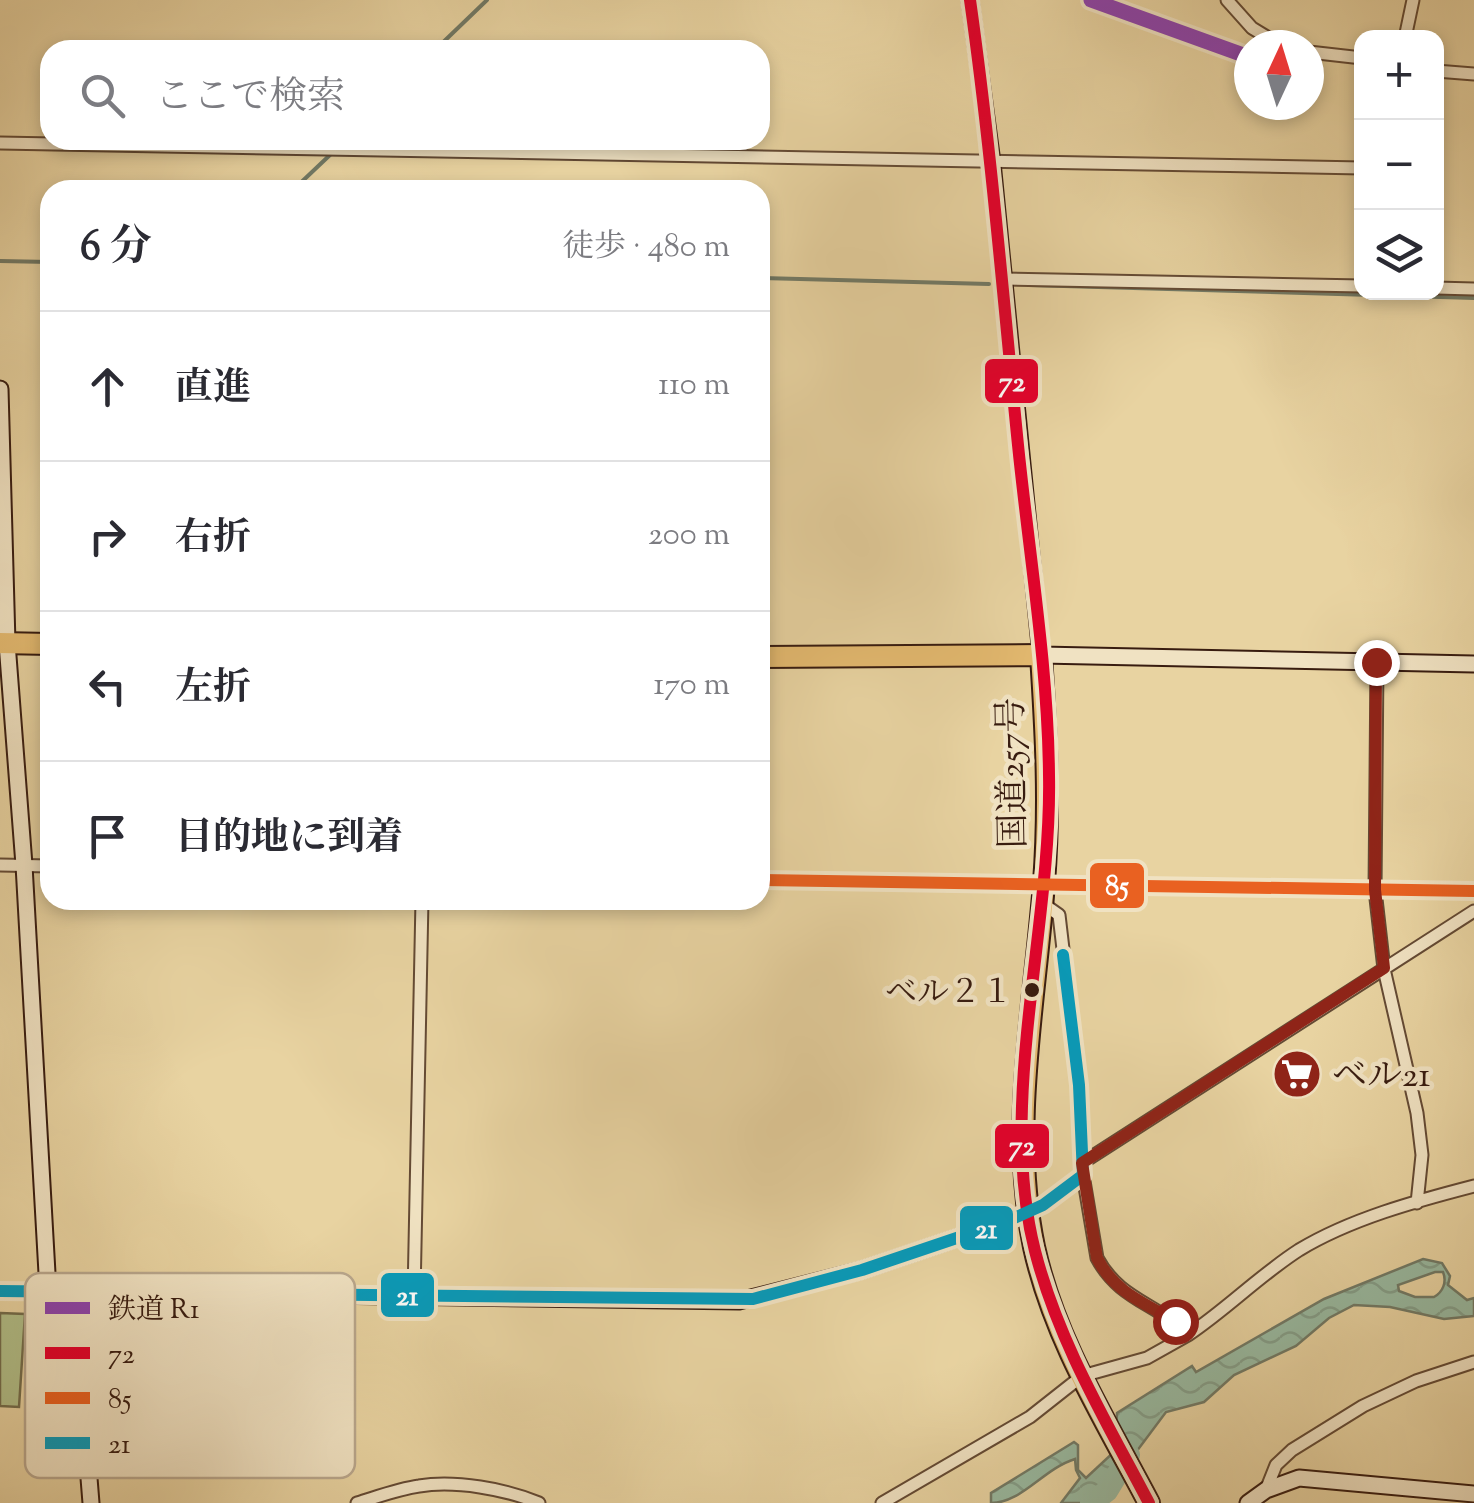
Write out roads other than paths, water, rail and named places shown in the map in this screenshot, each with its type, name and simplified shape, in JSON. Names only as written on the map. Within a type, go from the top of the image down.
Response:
[{"type":"highway","points":[[3,643],[40,644]]},
{"type":"highway","name":"国道257号","points":[[770,658],[1041,655],[1050,775],[1022,1112],[1026,1194],[1040,1266],[1060,1331],[1149,1503]]},
{"type":"street","points":[[970,0],[992,162],[1041,655],[1474,664]]},
{"type":"street","points":[[1227,0],[1255,30]]},
{"type":"street","points":[[1407,30],[1413,0]]},
{"type":"street","points":[[1324,54],[1354,57]]},
{"type":"street","points":[[1444,72],[1474,74]]},
{"type":"street","points":[[0,143],[40,144]]},
{"type":"street","points":[[437,150],[1354,168]]},
{"type":"street","points":[[1002,279],[1354,286]]},
{"type":"street","points":[[1444,288],[1474,289]]},
{"type":"street","points":[[0,389],[3,643],[24,865],[47,1273]]},
{"type":"street","points":[[1376,662],[1375,890],[1384,968],[1422,1154],[1417,1203]]},
{"type":"street","points":[[0,865],[40,866]]},
{"type":"street","points":[[770,880],[1043,893],[1142,888],[1474,891]]},
{"type":"street","points":[[1043,893],[1059,916],[1083,1169],[1097,1258],[1112,1283],[1129,1297],[1175,1321],[1188,1336]]},
{"type":"street","points":[[414,1295],[422,910]]},
{"type":"street","points":[[1042,1205],[1083,1169],[1474,911]]},
{"type":"street","points":[[882,1503],[1030,1417],[1084,1379],[1147,1358],[1188,1336],[1302,1248],[1345,1228],[1474,1186]]},
{"type":"street","points":[[355,1295],[754,1300],[862,1270],[1010,1220]]},
{"type":"street","points":[[0,1291],[25,1292]]},
{"type":"street","points":[[1271,1493],[1276,1465],[1292,1450],[1363,1406],[1416,1381],[1474,1362]]},
{"type":"street","points":[[89,1478],[91,1503]]},
{"type":"street","points":[[1248,1503],[1300,1478],[1474,1494]]},
{"type":"street","points":[[356,1503],[440,1484],[507,1493],[539,1503]]},
{"type":"water","points":[[1423,1259],[1442,1263],[1450,1276],[1448,1285],[1467,1300],[1474,1298],[1474,1316],[1444,1319],[1390,1307],[1354,1305],[1329,1318],[1296,1346],[1234,1375],[1204,1402],[1166,1412],[1119,1475],[1092,1503],[1061,1503],[1080,1478],[1075,1459],[1013,1498],[991,1503],[991,1493],[1074,1442],[1078,1445],[1078,1470],[1086,1478],[1115,1451],[1117,1413],[1192,1366],[1196,1372],[1324,1299]],"holes":[[[1443,1272],[1443,1286],[1434,1297],[1415,1297],[1399,1291],[1398,1285]]]},
{"type":"waterway","points":[[445,40],[487,0]]},
{"type":"waterway","points":[[304,180],[331,154]]},
{"type":"waterway","points":[[0,261],[40,262]]},
{"type":"waterway","points":[[770,278],[989,284]]},
{"type":"waterway","points":[[1029,285],[1474,298]]},
{"type":"waterway","points":[[1091,1503],[1107,1491],[1129,1455]]},
{"type":"rail line","name":"R1","points":[[1091,0],[1234,52]]},
{"type":"place","name":"ベル２１","points":[[1032,990]]},
{"type":"place","name":"ベル21","points":[[1297,1074]]}]
